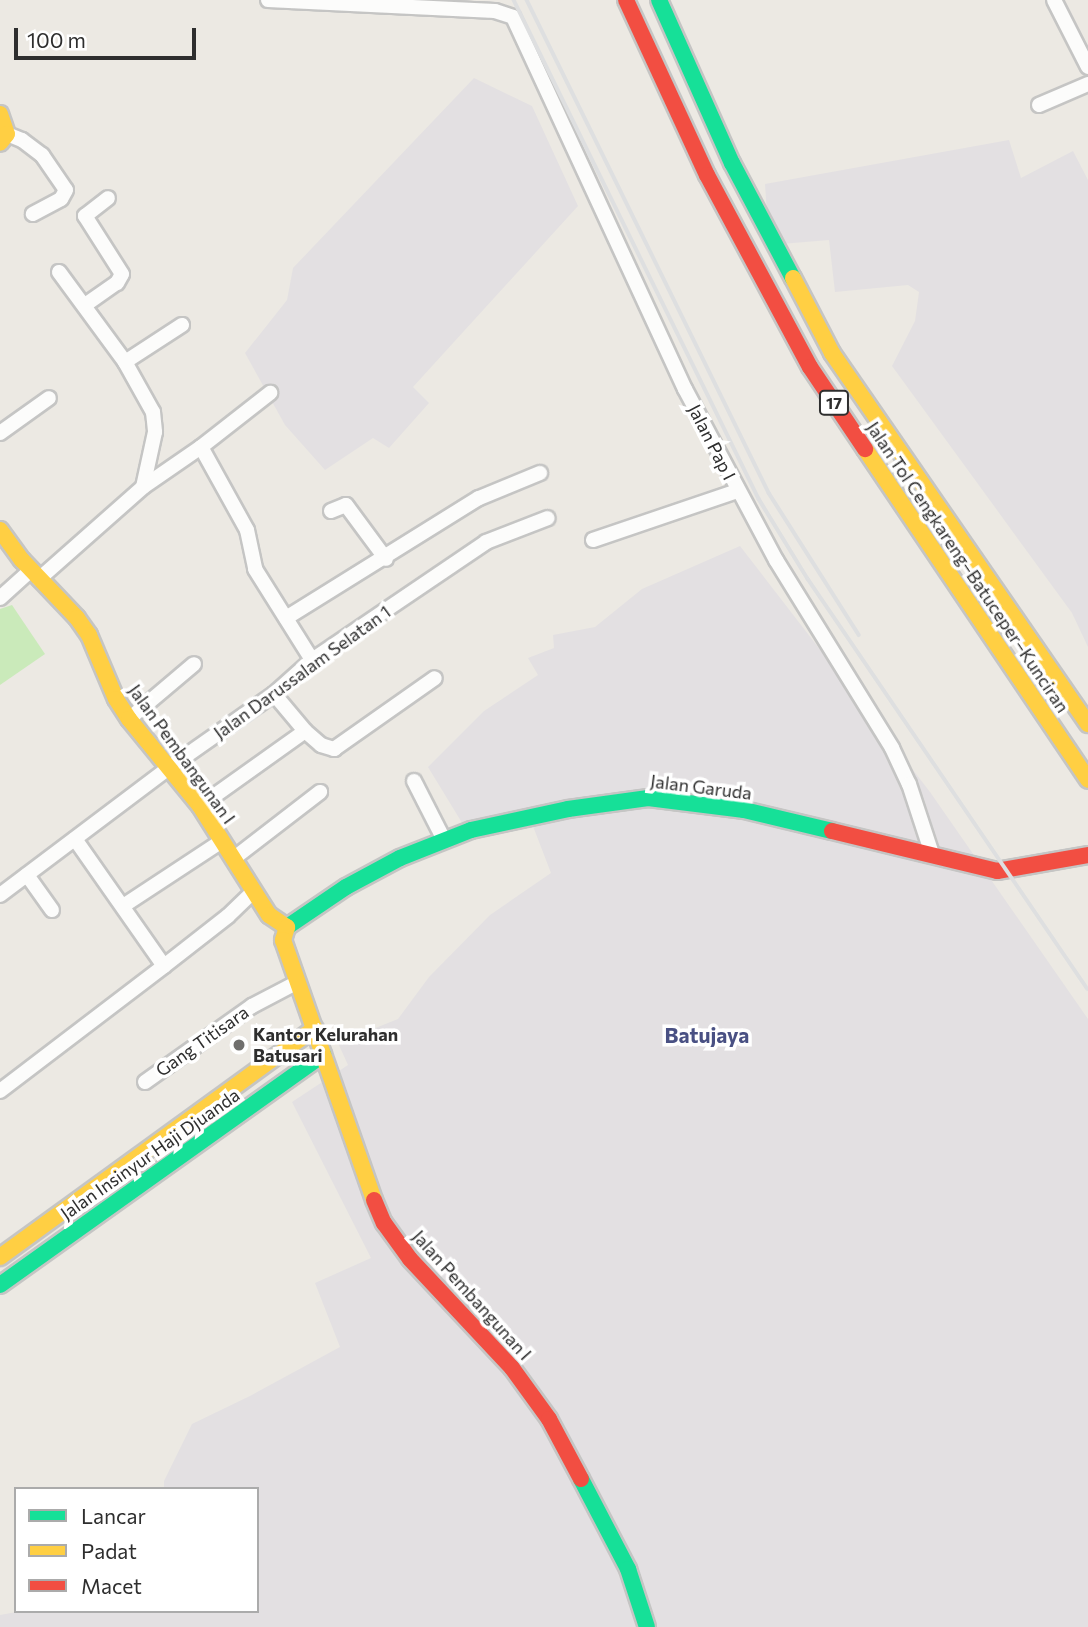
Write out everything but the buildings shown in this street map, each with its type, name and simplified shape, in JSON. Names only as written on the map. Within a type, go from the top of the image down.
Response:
[{"type":"main road","name":"Jalan Tol Cengkareng–Batuceper–Kunciran","points":[[626,0],[707,175],[810,367],[1088,780]]},
{"type":"main road","name":"Jalan Tol Cengkareng–Batuceper–Kunciran","points":[[659,0],[733,163],[832,352],[1088,724]]},
{"type":"main road","points":[[0,114],[3,139]]},
{"type":"main road","name":"Jalan Pembangunan I","points":[[0,530],[35,574],[77,618],[89,635],[116,699],[129,719],[200,806],[269,915],[287,927],[283,940],[359,1163],[384,1223],[410,1259],[512,1368],[549,1419],[615,1540],[647,1627]]},
{"type":"main road","name":"Jalan Garuda","points":[[287,927],[346,887],[400,858],[471,830],[540,814],[648,798],[744,810],[997,871],[1088,855]]},
{"type":"main road","name":"Jalan Insinyur Haji Djuanda","points":[[0,1257],[315,1028]]},
{"type":"main road","name":"Jalan Insinyur Haji Djuanda","points":[[0,1285],[323,1055]]},
{"type":"street","points":[[268,0],[478,6]]},
{"type":"street","points":[[1054,0],[1088,67]]},
{"type":"street","name":"Jalan Pap I","points":[[478,6],[513,17],[685,390],[737,491],[892,748],[908,784],[932,854]]},
{"type":"street","points":[[1039,105],[1088,83]]},
{"type":"street","points":[[3,139],[22,140],[42,155],[66,190],[61,199],[33,214]]},
{"type":"street","points":[[85,305],[117,283],[122,274],[85,216],[108,198]]},
{"type":"street","points":[[59,272],[125,362],[153,412],[155,432],[143,487]]},
{"type":"street","points":[[125,362],[182,325]]},
{"type":"street","points":[[0,598],[270,393]]},
{"type":"street","points":[[0,433],[49,398]]},
{"type":"street","points":[[201,447],[247,530],[255,569],[312,660]]},
{"type":"street","points":[[286,618],[386,559],[479,498],[540,473]]},
{"type":"street","points":[[593,540],[737,491]]},
{"type":"street","points":[[331,511],[346,505],[386,559]]},
{"type":"street","name":"Jalan Darussalam Selatan 1","points":[[0,895],[170,767],[274,694],[312,660],[486,542],[548,518]]},
{"type":"street","points":[[129,719],[194,664]]},
{"type":"street","points":[[274,694],[305,731],[321,745],[334,749],[435,678]]},
{"type":"street","points":[[200,806],[305,731]]},
{"type":"street","points":[[415,781],[444,840]]},
{"type":"street","points":[[233,859],[320,792]]},
{"type":"street","points":[[75,839],[164,967]]},
{"type":"street","points":[[123,906],[222,841]]},
{"type":"street","points":[[27,875],[52,910]]},
{"type":"street","points":[[0,1091],[164,967],[228,916],[254,891]]},
{"type":"street","name":"Gang Titisara","points":[[145,1082],[252,1006],[298,982]]},
{"type":"shaded area","points":[[474,78],[532,106],[578,206],[413,387],[429,403],[389,448],[373,438],[325,470],[285,425],[245,353],[287,300],[293,268]]},
{"type":"shaded area","points":[[1009,140],[1021,178],[1073,151],[1088,180],[1088,647],[1072,613],[892,366],[915,321],[919,292],[908,285],[835,292],[829,240],[769,245],[765,184]]},
{"type":"shaded area","points":[[740,546],[930,792],[1088,1019],[1088,1627],[0,1627],[0,1615],[14,1612],[259,1613],[259,1487],[164,1487],[164,1481],[192,1424],[340,1347],[315,1283],[371,1258],[292,1102],[348,1065],[338,1043],[398,1019],[429,977],[490,915],[551,873],[531,821],[467,831],[428,767],[484,711],[538,675],[528,658],[554,648],[553,635],[595,627],[642,589]]},
{"type":"green space","points":[[12,605],[45,654],[0,685],[0,609]]},
{"type":"railway","points":[[514,0],[759,499],[808,579],[1088,989]]},
{"type":"railway","points":[[527,0],[769,493],[859,635]]},
{"type":"traffic: fast","points":[[659,0],[732,163],[793,278]]},
{"type":"traffic: fast","points":[[287,927],[346,887],[400,858],[471,830],[568,809],[648,798],[744,810],[832,831]]},
{"type":"traffic: fast","points":[[0,1285],[323,1055]]},
{"type":"traffic: fast","points":[[581,1479],[628,1569],[647,1627]]},
{"type":"traffic: slow","points":[[0,114],[7,134],[0,143]]},
{"type":"traffic: slow","points":[[793,278],[832,353],[1088,724]]},
{"type":"traffic: slow","points":[[865,449],[1088,780]]},
{"type":"traffic: slow","points":[[0,530],[22,560],[77,618],[89,635],[116,699],[129,719],[200,806],[269,915],[287,927]]},
{"type":"traffic: slow","points":[[287,927],[283,940],[374,1200]]},
{"type":"traffic: slow","points":[[0,1257],[315,1028]]},
{"type":"traffic: jam","points":[[626,0],[707,175],[810,367],[865,449]]},
{"type":"traffic: jam","points":[[832,831],[997,871],[1088,855]]},
{"type":"traffic: jam","points":[[374,1200],[384,1223],[410,1259],[512,1368],[549,1419],[581,1479]]},
{"type":"place","name":"Kantor Kelurahan Batusari","points":[[239,1045]]},
{"type":"district","name":"Batujaya","points":[[707,1035]]}]
